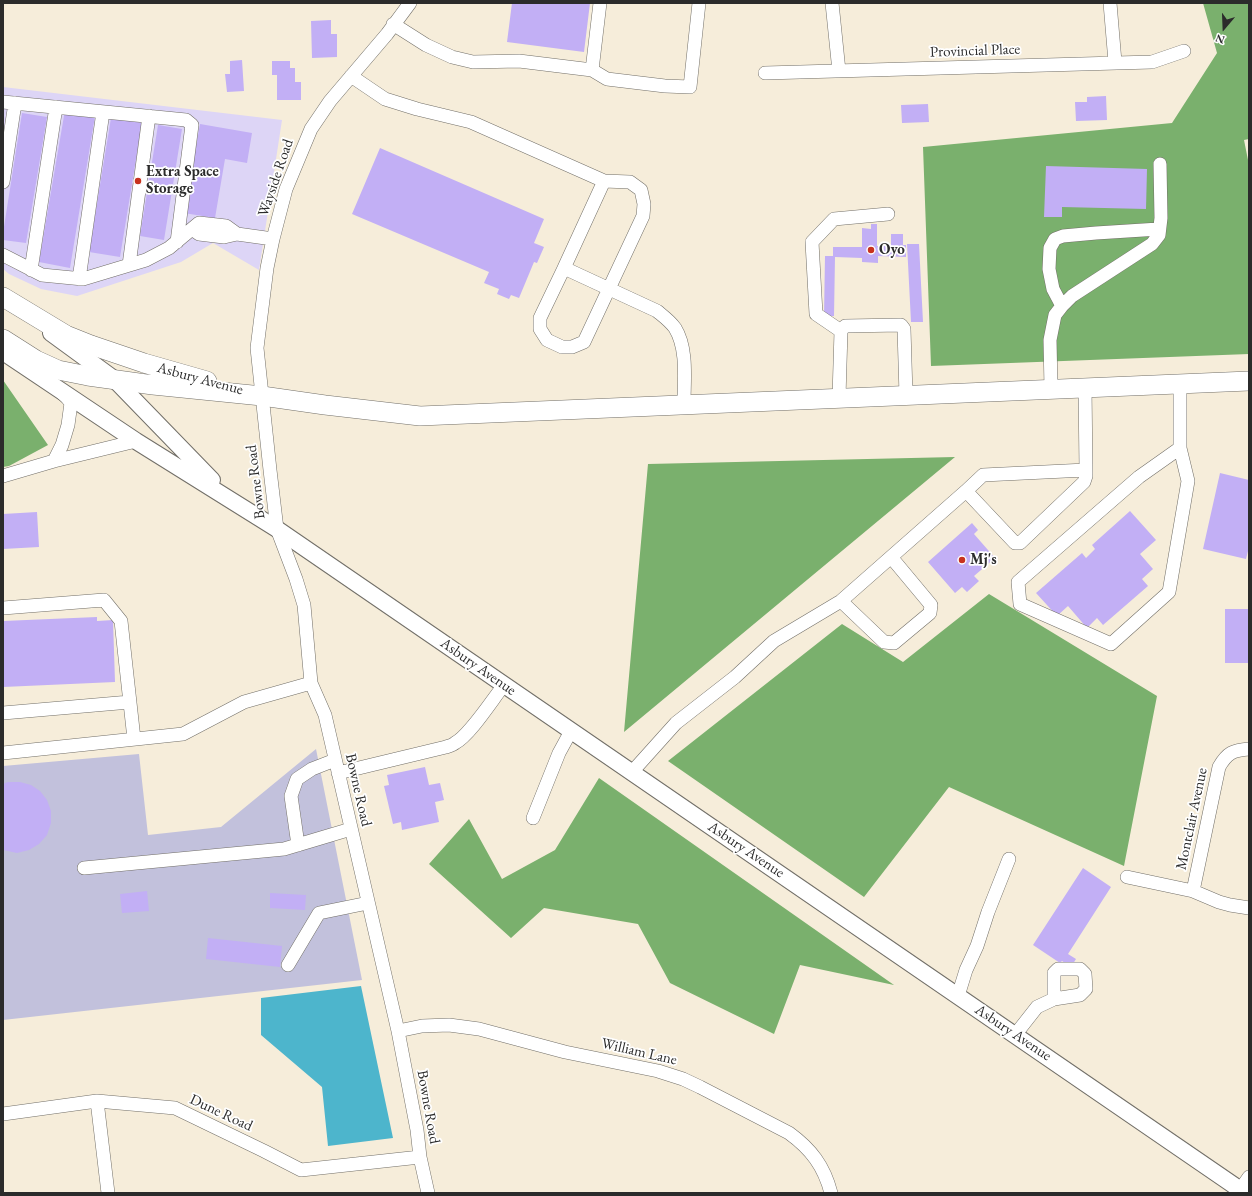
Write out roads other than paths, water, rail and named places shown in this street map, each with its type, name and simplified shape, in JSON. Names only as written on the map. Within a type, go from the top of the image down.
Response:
[{"type":"highway","name":"Asbury Avenue","points":[[3,298],[66,334],[91,345],[172,372],[262,396]]},
{"type":"highway","name":"Asbury Avenue","points":[[3,339],[36,360],[58,370],[88,376],[153,385],[262,396]]},
{"type":"highway","points":[[262,396],[420,416],[1051,388],[1249,381]]},
{"type":"main road","name":"Asbury Avenue","points":[[3,298],[114,379],[208,477],[246,508]]},
{"type":"main road","name":"Asbury Avenue","points":[[3,352],[136,442],[277,528],[1015,1035],[1245,1186]]},
{"type":"street","name":"Wayside Road","points":[[262,396],[257,348],[267,268],[286,189],[311,128],[330,101],[410,3]]},
{"type":"street","points":[[592,70],[600,3]]},
{"type":"street","points":[[393,24],[426,45],[452,57],[473,62],[519,61],[592,70],[607,79],[665,86],[690,87],[699,3]]},
{"type":"street","points":[[832,3],[839,71]]},
{"type":"street","points":[[1110,3],[1115,62]]},
{"type":"street","name":"Provincial Place","points":[[765,73],[1152,62],[1184,51]]},
{"type":"street","points":[[351,76],[385,99],[416,109],[471,122],[604,181],[630,182],[641,190],[644,204],[643,216],[584,342],[572,347],[562,347],[547,340],[540,329],[540,318],[604,181]]},
{"type":"street","points":[[3,182],[9,102],[186,120],[192,125],[177,242]]},
{"type":"street","points":[[31,270],[56,107]]},
{"type":"street","points":[[79,279],[103,112]]},
{"type":"street","points":[[129,265],[149,116]]},
{"type":"street","points":[[1051,388],[1050,340],[1055,315],[1072,296],[1152,244],[1159,235],[1160,164]]},
{"type":"street","points":[[841,331],[816,314],[812,242],[834,219],[888,214]]},
{"type":"street","points":[[1062,306],[1053,289],[1048,269],[1050,248],[1055,239],[1076,235],[1159,228]]},
{"type":"street","points":[[3,254],[42,275],[83,279],[146,260],[169,248],[192,229],[199,234],[224,237],[237,234],[273,239]]},
{"type":"street","points":[[564,268],[657,312],[666,318],[674,328],[684,352],[684,404]]},
{"type":"street","points":[[839,397],[841,331],[845,326],[901,325],[904,329],[906,395]]},
{"type":"street","points":[[1180,383],[1180,448],[1188,481],[1169,592],[1111,644],[1020,604],[1018,582],[1139,477],[1180,448]]},
{"type":"street","points":[[966,491],[1015,543],[1020,543],[1084,482],[1086,476],[1085,387]]},
{"type":"street","points":[[54,461],[62,445],[68,425],[71,403],[59,390]]},
{"type":"street","name":"Bowne Road","points":[[262,396],[277,528],[304,605],[311,683],[325,715],[398,1031],[417,1130],[420,1157],[428,1193]]},
{"type":"street","points":[[3,476],[54,461],[136,442]]},
{"type":"street","points":[[632,772],[676,723],[735,677],[774,641],[841,601],[983,475],[1086,470]]},
{"type":"street","points":[[841,601],[884,642],[894,643],[930,613],[931,605],[891,557]]},
{"type":"street","points":[[3,608],[104,600],[121,621],[134,739]]},
{"type":"street","points":[[3,753],[183,734],[244,702],[311,683]]},
{"type":"street","points":[[338,773],[455,744],[464,737],[504,684]]},
{"type":"street","points":[[3,713],[130,702]]},
{"type":"street","points":[[533,818],[558,753],[572,731]]},
{"type":"street","name":"Montclair Avenue","points":[[1193,891],[1219,767],[1223,759],[1230,753],[1238,750],[1249,749]]},
{"type":"street","points":[[298,845],[291,796],[297,779],[312,768],[335,760]]},
{"type":"street","points":[[84,868],[284,849],[351,829]]},
{"type":"street","points":[[958,996],[966,970],[977,946],[988,912],[1009,859]]},
{"type":"street","points":[[1126,878],[1193,891],[1219,902],[1249,908]]},
{"type":"street","points":[[288,964],[319,913],[368,903]]},
{"type":"street","points":[[1015,1035],[1037,1007],[1054,999]]},
{"type":"street","name":"William Lane","points":[[398,1031],[434,1025],[449,1025],[479,1029],[565,1052],[658,1071],[683,1079],[789,1133],[802,1142],[822,1167],[831,1193]]},
{"type":"street","points":[[96,1101],[108,1193]]},
{"type":"street","name":"Dune Road","points":[[3,1114],[96,1101],[175,1108],[301,1170],[420,1157]]},
{"type":"water","points":[[361,986],[393,1138],[328,1146],[322,1087],[261,1035],[261,998]]},
{"type":"place","name":"Extra Space Storage","points":[[138,181]]},
{"type":"place","name":"Oyo","points":[[871,250]]},
{"type":"place","name":"Mj's","points":[[962,560]]}]
